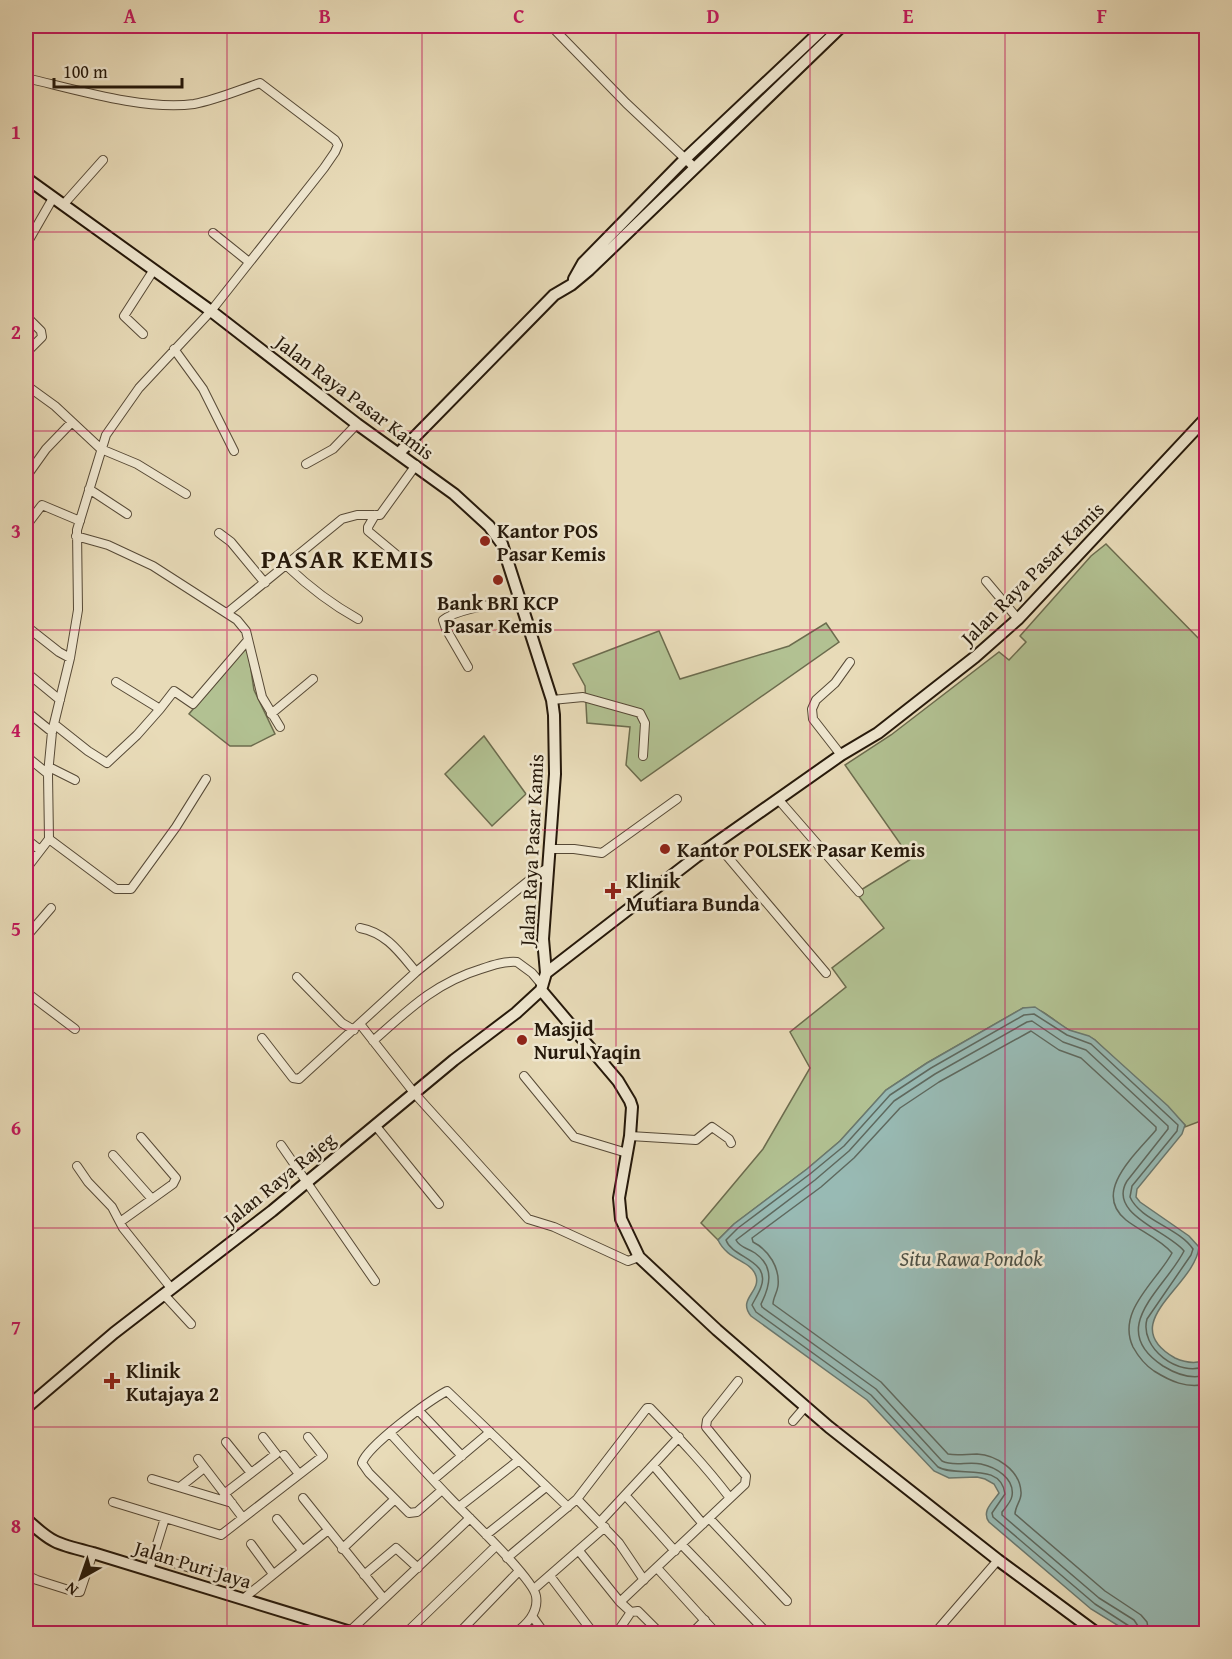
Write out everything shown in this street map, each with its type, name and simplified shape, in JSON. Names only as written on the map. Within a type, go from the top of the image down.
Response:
[{"type":"main road","points":[[399,453],[554,295],[571,285],[694,167],[804,54],[826,26]]},
{"type":"main road","points":[[571,285],[583,262],[686,158],[804,54],[842,26]]},
{"type":"main road","name":"Jalan Raya Pasar Kamis","points":[[26,178],[211,311],[357,424],[454,494],[496,535],[502,544],[552,700],[555,774],[543,939],[546,974]]},
{"type":"main road","name":"Jalan Raya Pasar Kamis","points":[[546,974],[716,843],[840,755],[878,733],[975,657],[1018,619],[1206,418]]},
{"type":"main road","points":[[546,974],[542,988],[626,1092],[632,1107],[630,1136],[620,1193],[620,1216],[639,1257],[717,1330],[806,1407],[1091,1631]]},
{"type":"main road","name":"Jalan Raya Rajeg","points":[[26,1408],[171,1288],[308,1182],[454,1060],[516,1013],[542,988]]},
{"type":"main road","name":"Jalan Puri Jaya","points":[[26,1519],[44,1536],[58,1545],[93,1552],[354,1632]]},
{"type":"street","points":[[551,26],[626,103],[694,167]]},
{"type":"street","points":[[26,78],[111,98],[163,105],[196,104],[260,83],[335,140],[338,145],[335,152],[211,311],[124,407],[106,435],[76,536],[78,610],[70,658],[53,728],[48,771],[49,839],[26,869]]},
{"type":"street","points":[[63,205],[103,160]]},
{"type":"street","points":[[26,245],[53,198]]},
{"type":"street","points":[[213,233],[249,262]]},
{"type":"street","points":[[143,334],[124,316],[153,271]]},
{"type":"street","points":[[26,316],[41,332],[42,338],[26,353]]},
{"type":"street","points":[[174,350],[203,389],[234,451]]},
{"type":"street","points":[[26,385],[55,406],[101,450],[137,464],[186,494]]},
{"type":"street","points":[[26,477],[46,449],[72,422]]},
{"type":"street","points":[[306,464],[333,450],[357,424]]},
{"type":"street","points":[[227,614],[342,519],[357,515],[380,515],[416,465]]},
{"type":"street","points":[[89,489],[127,514]]},
{"type":"street","points":[[26,526],[42,506],[80,521]]},
{"type":"street","points":[[375,515],[368,531],[398,556]]},
{"type":"street","points":[[219,533],[231,542],[265,583]]},
{"type":"street","points":[[76,536],[108,545],[153,566],[243,626],[262,697],[280,727]]},
{"type":"street","points":[[287,566],[316,592],[358,620]]},
{"type":"street","points":[[986,581],[1018,619]]},
{"type":"street","points":[[468,667],[443,620],[447,616],[465,611],[520,599]]},
{"type":"street","points":[[26,626],[70,658]]},
{"type":"street","points":[[26,711],[107,763],[137,735],[174,691],[193,704],[248,640]]},
{"type":"street","points":[[840,755],[813,719],[812,709],[816,700],[835,683],[850,662]]},
{"type":"street","points":[[26,672],[60,700]]},
{"type":"street","points":[[271,714],[313,679]]},
{"type":"street","points":[[116,681],[160,709]]},
{"type":"street","points":[[552,700],[583,697],[640,713],[645,723],[643,756]]},
{"type":"street","points":[[26,756],[48,771],[75,780]]},
{"type":"street","points":[[49,839],[116,889],[130,889],[176,827],[206,779]]},
{"type":"street","points":[[551,849],[602,853],[678,799]]},
{"type":"street","points":[[778,799],[859,892]]},
{"type":"street","points":[[26,839],[40,850]]},
{"type":"street","points":[[716,843],[826,973]]},
{"type":"street","points":[[262,1038],[293,1078],[299,1079],[416,972],[537,873],[548,868]]},
{"type":"street","points":[[26,937],[51,908]]},
{"type":"street","points":[[360,928],[372,931],[388,940],[416,972]]},
{"type":"street","points":[[373,1041],[427,994],[465,974],[495,964],[518,962],[531,973],[542,988]]},
{"type":"street","points":[[297,977],[342,1023],[357,1027],[373,1041],[415,1094],[528,1219],[554,1227],[628,1261],[639,1257]]},
{"type":"street","points":[[26,992],[75,1029]]},
{"type":"street","points":[[524,1076],[574,1137],[627,1153]]},
{"type":"street","points":[[375,1125],[439,1204]]},
{"type":"street","points":[[630,1136],[696,1140],[712,1127],[729,1138],[731,1143]]},
{"type":"street","points":[[120,1222],[173,1184],[176,1178],[141,1137]]},
{"type":"street","points":[[281,1145],[375,1281]]},
{"type":"street","points":[[113,1155],[152,1199]]},
{"type":"street","points":[[77,1166],[88,1182],[112,1207],[120,1222],[171,1288]]},
{"type":"street","points":[[162,1296],[168,1299],[191,1324]]},
{"type":"street","points":[[620,1602],[745,1484],[746,1476],[706,1427],[707,1420],[738,1382]]},
{"type":"street","points":[[442,1490],[415,1513],[409,1513],[362,1463],[364,1457],[390,1433],[438,1396],[448,1391],[568,1507]]},
{"type":"street","points":[[793,1421],[806,1407]]},
{"type":"street","points":[[507,1558],[577,1499],[647,1408],[650,1408],[703,1462],[730,1498]]},
{"type":"street","points":[[419,1411],[462,1456]]},
{"type":"street","points":[[433,1480],[490,1432]]},
{"type":"street","points":[[390,1433],[534,1589],[536,1604],[532,1616],[525,1626],[514,1634]]},
{"type":"street","points":[[224,1494],[276,1454],[263,1437]]},
{"type":"street","points":[[113,1502],[221,1535],[323,1456],[308,1437]]},
{"type":"street","points":[[534,1589],[579,1551],[603,1525],[625,1495],[679,1437]]},
{"type":"street","points":[[226,1442],[251,1473]]},
{"type":"street","points":[[284,1455],[299,1474]]},
{"type":"street","points":[[198,1460],[243,1518]]},
{"type":"street","points":[[459,1507],[519,1460]]},
{"type":"street","points":[[652,1465],[787,1601]]},
{"type":"street","points":[[180,1487],[204,1468]]},
{"type":"street","points":[[152,1479],[232,1503]]},
{"type":"street","points":[[486,1535],[546,1486]]},
{"type":"street","points":[[625,1495],[675,1551]]},
{"type":"street","points":[[303,1498],[327,1531],[384,1599]]},
{"type":"street","points":[[342,1549],[395,1499]]},
{"type":"street","points":[[577,1499],[603,1525],[644,1580]]},
{"type":"street","points":[[150,1570],[165,1518]]},
{"type":"street","points":[[354,1632],[384,1599],[470,1518]]},
{"type":"street","points":[[277,1519],[302,1550]]},
{"type":"street","points":[[243,1599],[327,1531]]},
{"type":"street","points":[[251,1544],[273,1574]]},
{"type":"street","points":[[682,1545],[768,1634]]},
{"type":"street","points":[[405,1634],[496,1546]]},
{"type":"street","points":[[364,1575],[396,1548],[418,1568]]},
{"type":"street","points":[[579,1551],[620,1602],[631,1612]]},
{"type":"street","points":[[26,1575],[80,1592],[93,1552]]},
{"type":"street","points":[[153,1557],[217,1576]]},
{"type":"street","points":[[934,1634],[998,1560]]},
{"type":"street","points":[[657,1569],[717,1634]]},
{"type":"street","points":[[458,1634],[519,1571]]},
{"type":"street","points":[[550,1576],[594,1634]]},
{"type":"street","points":[[616,1634],[631,1612],[638,1611],[660,1634]]},
{"type":"street","points":[[532,1616],[545,1634]]},
{"type":"street","points":[[691,1634],[705,1620]]},
{"type":"green space","points":[[1106,544],[1206,646],[1206,1119],[1185,1127],[1095,1040],[1065,1028],[1037,1009],[1023,1008],[927,1063],[886,1090],[840,1141],[734,1224],[718,1240],[701,1223],[763,1149],[810,1068],[790,1032],[846,987],[832,968],[884,928],[856,893],[911,859],[845,765],[891,735],[999,652],[1009,660],[1026,642],[1020,636],[1091,556]]},
{"type":"green space","points":[[826,623],[839,642],[641,781],[626,765],[630,727],[587,723],[585,686],[573,664],[659,631],[680,679],[789,646]]},
{"type":"green space","points":[[247,644],[254,690],[275,734],[251,746],[230,746],[189,714]]},
{"type":"green space","points":[[484,736],[526,794],[492,826],[445,774]]},
{"type":"water","name":"Situ Rawa Pondok","points":[[1035,1007],[1069,1030],[1095,1040],[1168,1106],[1185,1125],[1182,1134],[1137,1189],[1136,1197],[1189,1236],[1199,1247],[1194,1262],[1155,1318],[1152,1332],[1158,1345],[1175,1358],[1191,1362],[1206,1360],[1206,1633],[1130,1633],[1091,1609],[989,1522],[987,1510],[999,1493],[994,1484],[977,1477],[949,1478],[934,1471],[867,1400],[751,1316],[747,1305],[757,1282],[756,1276],[749,1267],[727,1252],[718,1240],[734,1224],[840,1141],[886,1090],[927,1063],[1023,1008]]},
{"type":"place","name":"Kantor POS Pasar Kemis","points":[[485,541]]},
{"type":"place","name":"Bank BRI KCP Pasar Kemis","points":[[498,580]]},
{"type":"place","name":"Kantor POLSEK Pasar Kemis","points":[[665,849]]},
{"type":"place","name":"Klinik Mutiara Bunda","points":[[613,891]]},
{"type":"place","name":"Masjid Nurul Yaqin","points":[[522,1040]]},
{"type":"place","name":"Klinik Kutajaya 2","points":[[112,1381]]},
{"type":"district","name":"PASAR KEMIS","points":[[348,558]]}]
